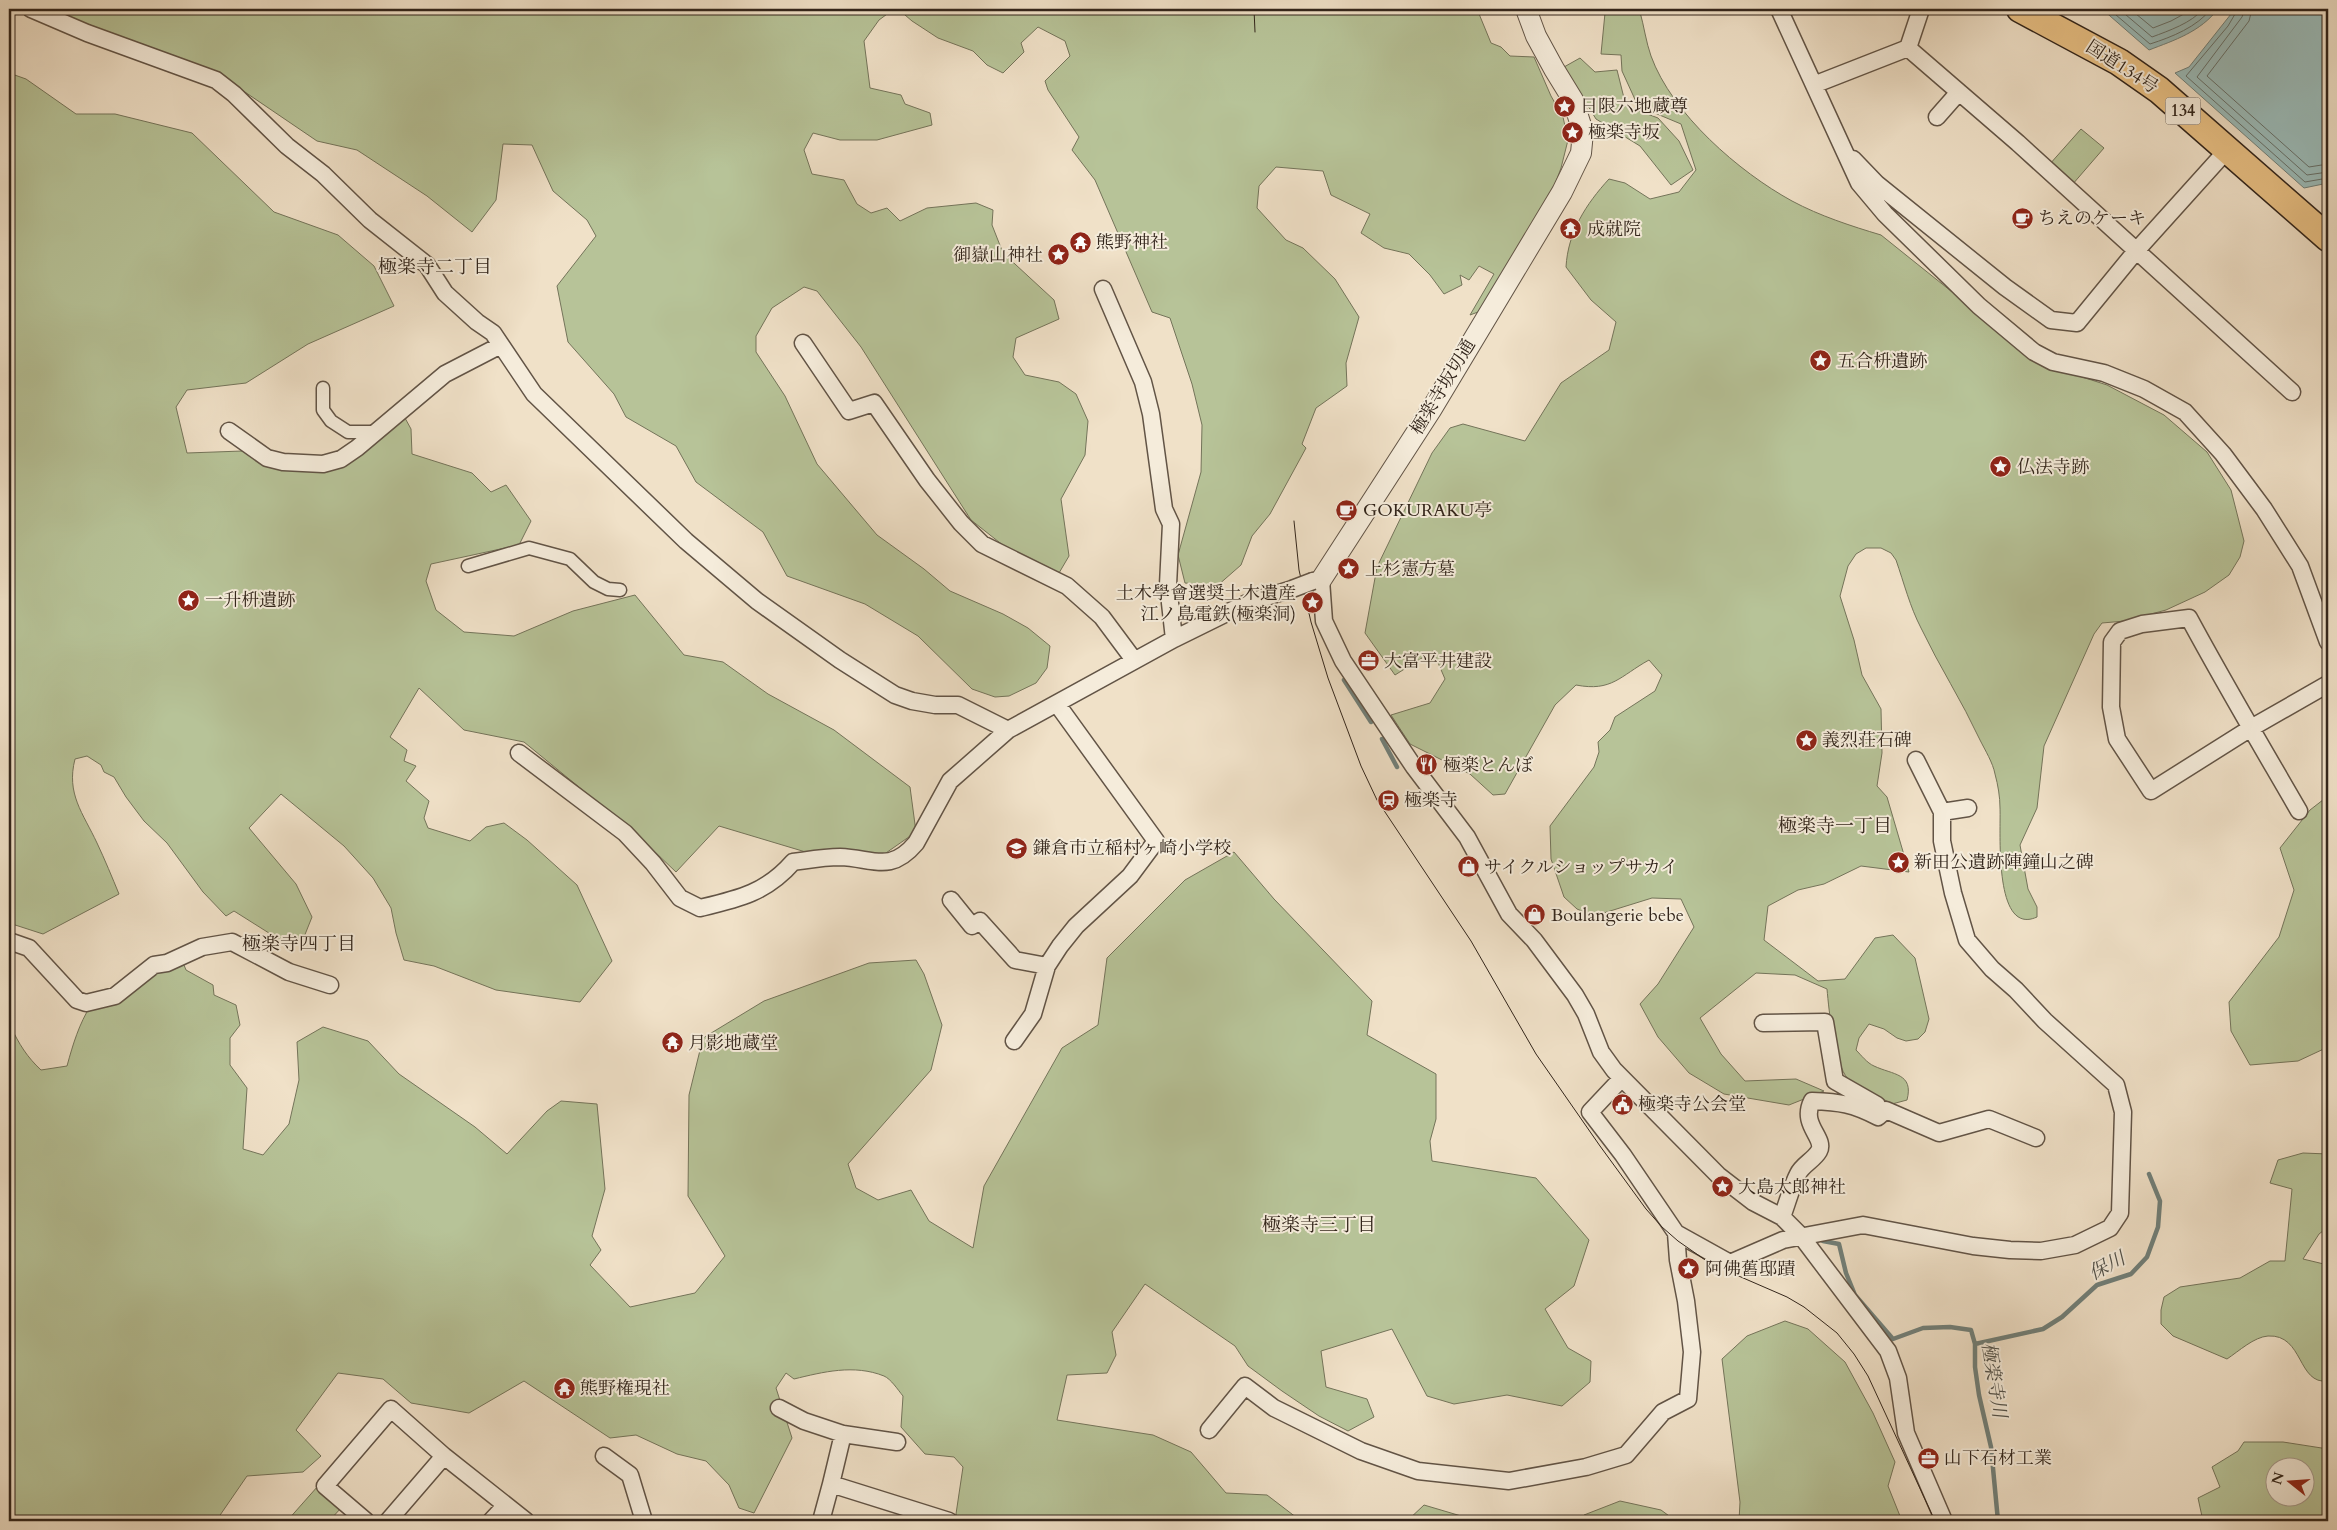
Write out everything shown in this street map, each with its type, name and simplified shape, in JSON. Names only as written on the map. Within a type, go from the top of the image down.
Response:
[{"type":"highway","name":"国道134号","points":[[2020,9],[2120,62],[2160,90],[2328,238]]},
{"type":"street","points":[[31,9],[87,33],[216,80],[234,94],[287,146],[323,174],[370,220],[427,265],[445,293],[477,322],[493,333],[534,394],[686,541],[757,601],[840,660],[895,695],[912,701],[935,705],[958,705],[1008,730]]},
{"type":"street","name":"極楽寺坂切通","points":[[1317,580],[1431,410],[1562,192],[1581,153],[1583,132],[1574,100],[1545,53],[1526,9]]},
{"type":"street","points":[[1779,9],[1816,84],[1831,122],[1847,152],[1859,182],[1885,214],[2007,332],[2034,352],[2053,362],[2104,373],[2144,389],[2185,412],[2224,454],[2264,509],[2300,566],[2328,642]]},
{"type":"street","points":[[1908,48],[1921,9]]},
{"type":"street","points":[[1816,84],[1908,48]]},
{"type":"street","points":[[1908,48],[2292,392]]},
{"type":"street","points":[[1937,117],[1959,92]]},
{"type":"street","points":[[1847,152],[1877,184],[2005,287],[2052,320],[2078,323],[2136,251],[2228,149]]},
{"type":"street","points":[[1103,289],[1143,382],[1152,414],[1164,509],[1171,524],[1168,585],[1174,639]]},
{"type":"street","points":[[803,343],[850,411],[874,403],[927,480],[961,523],[982,544],[1067,586],[1102,617],[1134,660]]},
{"type":"street","points":[[229,431],[267,458],[283,462],[323,464],[341,459],[445,374],[501,345]]},
{"type":"street","points":[[323,388],[323,410],[331,421],[348,432],[375,432]]},
{"type":"street","points":[[468,566],[529,548],[570,559],[594,582],[608,589],[620,590]]},
{"type":"street","points":[[519,753],[625,833],[653,863],[680,898],[700,908],[745,897],[780,877],[793,862],[841,857],[876,862],[895,861],[908,852],[916,843],[950,781],[1008,730],[1134,660],[1247,602],[1317,580],[1324,621],[1344,661],[1414,766],[1467,837],[1509,914],[1534,940],[1575,995],[1586,1014],[1601,1052],[1622,1078],[1718,1175],[1753,1202],[1782,1217],[1801,1236],[1888,1351],[1898,1378],[1906,1433],[1944,1521]]},
{"type":"street","points":[[2299,811],[2251,728],[2189,618],[2142,624],[2120,631],[2112,642],[2110,707],[2117,739],[2151,791],[2251,728],[2328,684]]},
{"type":"street","points":[[1014,1041],[1033,1014],[1047,966],[1076,926],[1130,876],[1156,841],[1057,704]]},
{"type":"street","points":[[1622,1078],[1590,1112],[1623,1155],[1676,1233],[1730,1263],[1783,1240],[1863,1225],[1974,1246],[2041,1251],[2075,1245],[2110,1228],[2120,1213],[2123,1112],[2116,1085],[2045,1021],[2016,990],[1992,970],[1967,940],[1953,894],[1942,841],[1942,812],[1916,760]]},
{"type":"street","points":[[1942,812],[1968,808]]},
{"type":"street","points":[[951,900],[972,926],[980,921],[1015,960],[1047,966]]},
{"type":"street","points":[[9,941],[29,948],[77,1000],[86,1003],[115,996],[154,965],[167,964],[202,947],[232,942],[289,972],[330,985]]},
{"type":"street","points":[[1763,1023],[1825,1022],[1835,1081],[1886,1110],[1938,1133],[1988,1119],[2036,1138]]},
{"type":"street","points":[[1782,1217],[1798,1173],[1819,1151],[1820,1142],[1810,1125],[1807,1110],[1812,1101],[1831,1101],[1856,1106],[1878,1117],[1886,1110]]},
{"type":"street","points":[[1209,1430],[1245,1386],[1274,1408],[1361,1451],[1418,1471],[1509,1481],[1586,1467],[1626,1455],[1663,1412],[1688,1399],[1692,1352],[1686,1301],[1678,1260],[1676,1233]]},
{"type":"street","points":[[779,1408],[804,1421],[844,1434],[897,1442]]},
{"type":"street","points":[[366,1521],[325,1486],[391,1409],[444,1456],[526,1521]]},
{"type":"street","points":[[821,1521],[844,1434]]},
{"type":"street","points":[[388,1521],[444,1456]]},
{"type":"street","points":[[604,1456],[630,1475],[644,1521]]},
{"type":"street","points":[[831,1484],[949,1521]]},
{"type":"street","points":[[490,1521],[505,1506]]},
{"type":"green space","points":[[48,9],[894,9],[879,20],[864,41],[870,88],[901,95],[905,104],[930,113],[932,125],[877,140],[840,140],[813,133],[804,150],[812,174],[844,180],[857,204],[871,213],[887,208],[900,221],[927,208],[976,203],[993,210],[992,225],[1003,253],[1054,300],[1059,319],[1016,338],[1013,357],[1025,375],[1059,382],[1076,394],[1088,421],[1085,455],[1061,499],[1069,556],[1059,573],[1004,546],[971,520],[861,347],[817,291],[804,287],[772,308],[756,336],[756,352],[785,396],[817,464],[877,535],[924,569],[950,591],[1003,614],[1028,628],[1050,646],[1047,668],[1036,683],[1009,696],[995,697],[972,689],[918,636],[865,604],[787,576],[763,532],[696,482],[676,446],[626,417],[614,394],[568,342],[557,286],[596,236],[587,220],[553,191],[532,145],[503,144],[496,200],[472,232],[427,196],[357,150],[317,141],[239,88],[191,62],[105,32]]},
{"type":"green space","points":[[898,9],[1477,9],[1491,43],[1501,47],[1510,56],[1534,57],[1551,96],[1563,117],[1568,140],[1561,168],[1546,209],[1485,303],[1478,312],[1470,315],[1494,274],[1479,266],[1469,280],[1460,275],[1462,285],[1444,294],[1430,275],[1409,254],[1384,248],[1361,233],[1370,214],[1331,195],[1323,171],[1276,167],[1259,186],[1257,208],[1286,240],[1303,248],[1335,279],[1359,317],[1346,363],[1347,386],[1316,408],[1302,444],[1306,448],[1270,514],[1252,536],[1241,565],[1217,586],[1185,583],[1178,555],[1201,472],[1202,425],[1192,384],[1170,318],[1152,312],[1095,180],[1072,150],[1079,137],[1048,90],[1045,81],[1070,56],[1065,41],[1038,27],[1021,43],[1024,52],[1003,73],[987,65],[973,51],[938,38]]},
{"type":"green space","points":[[1622,11],[1640,12],[1651,56],[1661,78],[1674,99],[1710,139],[1751,174],[1792,201],[1836,220],[1881,235],[2042,364],[2107,385],[2164,415],[2207,452],[2231,490],[2244,541],[2240,557],[2229,575],[2205,592],[2166,610],[2125,621],[2102,623],[2094,634],[2044,746],[2037,808],[2020,845],[2028,889],[2037,907],[2037,917],[2023,919],[2013,912],[2006,897],[2002,878],[2000,800],[1993,765],[1917,620],[1896,560],[1891,553],[1881,548],[1866,548],[1856,554],[1848,566],[1840,596],[1854,640],[1862,675],[1881,709],[1882,753],[1877,786],[1887,797],[1909,872],[1861,866],[1824,884],[1798,890],[1768,906],[1764,940],[1818,981],[1845,979],[1875,938],[1893,935],[1915,958],[1929,1019],[1925,1032],[1918,1039],[1906,1041],[1897,1038],[1884,1029],[1869,1024],[1859,1038],[1856,1050],[1871,1065],[1900,1076],[1905,1080],[1908,1091],[1907,1100],[1892,1104],[1857,1086],[1848,1079],[1839,1061],[1836,1049],[1827,989],[1795,975],[1756,973],[1700,1018],[1721,1054],[1745,1081],[1796,1079],[1824,1091],[1789,1105],[1724,1094],[1689,1073],[1658,1037],[1640,1004],[1658,984],[1694,927],[1681,899],[1652,898],[1594,916],[1577,909],[1564,897],[1551,859],[1550,826],[1594,767],[1599,752],[1598,742],[1610,730],[1615,717],[1655,691],[1662,675],[1649,660],[1623,677],[1607,684],[1588,687],[1576,685],[1555,705],[1505,794],[1493,795],[1470,774],[1410,744],[1391,715],[1430,703],[1445,679],[1433,651],[1395,675],[1365,633],[1377,567],[1432,453],[1450,428],[1463,424],[1525,441],[1561,383],[1609,350],[1616,322],[1591,300],[1566,267],[1567,254],[1574,230],[1593,198],[1609,179],[1625,183],[1650,199],[1679,192],[1696,170],[1681,124],[1638,106],[1622,71],[1621,55],[1601,54],[1605,13]]},
{"type":"green space","points":[[1580,58],[1595,72],[1617,70],[1626,106],[1658,118],[1679,141],[1693,170],[1671,185],[1640,146],[1596,119],[1564,67]]},
{"type":"green space","points":[[9,73],[26,79],[76,114],[115,114],[192,133],[274,212],[338,235],[374,266],[394,306],[308,344],[246,383],[187,390],[176,407],[187,453],[270,450],[299,468],[343,467],[405,418],[411,429],[412,454],[472,473],[491,492],[506,485],[531,521],[519,545],[431,564],[426,581],[436,610],[464,632],[514,636],[573,611],[635,595],[684,655],[723,662],[768,694],[834,730],[910,787],[916,832],[883,855],[809,853],[719,826],[676,872],[635,833],[524,742],[464,730],[419,688],[390,737],[407,750],[404,761],[416,766],[406,781],[429,801],[424,818],[428,828],[470,841],[486,827],[504,823],[527,840],[577,885],[612,961],[580,1002],[496,990],[434,966],[404,960],[391,908],[373,878],[344,846],[281,794],[249,828],[296,884],[312,917],[302,942],[280,940],[234,911],[226,916],[203,892],[167,843],[144,821],[114,777],[104,772],[101,765],[87,756],[75,759],[73,771],[74,793],[119,894],[43,934],[9,923]]},
{"type":"green space","points":[[2081,129],[2104,148],[2072,185],[2049,165]]},
{"type":"green space","points":[[2328,796],[2328,1047],[2298,1061],[2250,1065],[2231,1031],[2229,1002],[2279,937],[2294,890],[2280,848],[2310,810]]},
{"type":"green space","points":[[1234,852],[1274,899],[1372,1001],[1367,1035],[1436,1074],[1436,1119],[1430,1141],[1432,1161],[1536,1178],[1589,1240],[1574,1286],[1545,1309],[1568,1348],[1591,1361],[1590,1382],[1562,1406],[1507,1395],[1454,1404],[1427,1396],[1392,1329],[1321,1351],[1326,1387],[1367,1399],[1374,1417],[1348,1431],[1319,1416],[1282,1391],[1248,1366],[1235,1346],[1145,1284],[1112,1332],[1116,1355],[1107,1373],[1067,1375],[1057,1420],[1153,1435],[1191,1452],[1226,1493],[1267,1495],[1301,1521],[960,1521],[956,1514],[963,1467],[954,1457],[925,1454],[901,1427],[903,1396],[884,1376],[861,1370],[839,1370],[794,1379],[786,1373],[776,1388],[792,1438],[754,1513],[739,1508],[729,1485],[706,1461],[677,1454],[636,1435],[610,1438],[524,1381],[469,1413],[411,1403],[383,1379],[338,1373],[296,1430],[321,1456],[303,1472],[247,1476],[216,1521],[9,1521],[9,1017],[14,1023],[11,1027],[20,1045],[41,1070],[67,1066],[77,1034],[91,1005],[106,994],[182,960],[186,970],[213,985],[214,995],[236,1005],[240,1025],[230,1038],[230,1065],[247,1088],[243,1149],[263,1155],[289,1124],[299,1080],[297,1042],[323,1027],[368,1041],[399,1074],[475,1127],[507,1154],[547,1111],[561,1101],[597,1104],[605,1189],[592,1236],[601,1250],[590,1265],[630,1307],[695,1293],[725,1256],[688,1196],[689,1095],[703,1038],[764,1001],[869,963],[916,960],[924,974],[942,1025],[931,1070],[848,1164],[856,1188],[878,1200],[911,1190],[929,1221],[973,1248],[984,1186],[1062,1048],[1098,1025],[1107,958],[1185,880]]},
{"type":"green space","points":[[2303,1153],[2328,1154],[2328,1227],[2319,1234],[2303,1259],[2328,1265],[2328,1381],[2318,1380],[2311,1375],[2295,1350],[2280,1338],[2268,1336],[2257,1339],[2227,1359],[2173,1336],[2161,1324],[2161,1310],[2164,1297],[2180,1287],[2240,1278],[2270,1261],[2285,1261],[2292,1189],[2270,1183],[2278,1160]]},
{"type":"green space","points":[[1785,1321],[1808,1329],[1845,1362],[1873,1413],[1895,1462],[1888,1486],[1902,1521],[1739,1521],[1740,1502],[1722,1359],[1747,1336]]},
{"type":"green space","points":[[2244,1442],[2283,1442],[2328,1449],[2328,1521],[2203,1521],[2198,1498],[2220,1487],[2212,1467],[2238,1451]]},
{"type":"green space","points":[[318,1486],[342,1507],[329,1521],[287,1521]]},
{"type":"green space","points":[[1620,1501],[1661,1510],[1676,1521],[1583,1521],[1584,1515]]},
{"type":"green space","points":[[1424,1505],[1478,1521],[1407,1521]]},
{"type":"water","points":[[2102,9],[2218,9],[2195,29],[2178,39],[2149,50]]},
{"type":"water","points":[[2235,9],[2328,9],[2328,183],[2304,188],[2175,73],[2189,67]]},
{"type":"waterway","name":"極楽寺川","points":[[1344,680],[1371,722]]},
{"type":"waterway","name":"極楽寺川","points":[[1382,739],[1397,767]]},
{"type":"waterway","name":"保川","points":[[1975,1344],[2043,1329],[2062,1317],[2097,1285],[2131,1274],[2147,1257],[2158,1227],[2160,1201],[2149,1174]]},
{"type":"waterway","name":"極楽寺川","points":[[1823,1241],[1839,1244],[1846,1273],[1855,1295],[1893,1339],[1923,1328],[1950,1327],[1971,1330],[1975,1344],[1975,1367],[1979,1395],[1991,1447],[1998,1521]]},
{"type":"tram line","points":[[1254,9],[1255,32]]},
{"type":"tram line","points":[[1294,521],[1299,570],[1311,622],[1328,678],[1361,766],[1377,800],[1471,941],[1536,1054],[1600,1146],[1646,1209],[1662,1227],[1678,1241],[1711,1264],[1787,1297],[1804,1307],[1837,1333],[1854,1354],[1868,1376],[1935,1521]]},
{"type":"place","name":"日限六地蔵尊","points":[[1564,106]]},
{"type":"place","name":"極楽寺坂","points":[[1572,132]]},
{"type":"place","name":"ちえのケーキ","points":[[2022,218]]},
{"type":"place","name":"成就院","points":[[1571,229]]},
{"type":"place","name":"熊野神社","points":[[1080,242]]},
{"type":"place","name":"御嶽山神社","points":[[1059,255]]},
{"type":"place","name":"五合枡遺跡","points":[[1821,361]]},
{"type":"place","name":"仏法寺跡","points":[[2001,467]]},
{"type":"place","name":"GOKURAKU亭","points":[[1347,510]]},
{"type":"place","name":"上杉憲方墓","points":[[1349,569]]},
{"type":"place","name":"一升枡遺跡","points":[[189,600]]},
{"type":"place","name":"土木學會選奨土木遺産 江ノ島電鉄(極楽洞)","points":[[1312,603]]},
{"type":"place","name":"大富平井建設","points":[[1368,661]]},
{"type":"place","name":"義烈荘石碑","points":[[1806,740]]},
{"type":"place","name":"極楽とんぼ","points":[[1427,765]]},
{"type":"place","name":"極楽寺","points":[[1388,800]]},
{"type":"place","name":"鎌倉市立稲村ヶ崎小学校","points":[[1017,848]]},
{"type":"place","name":"新田公遺跡陣鐘山之碑","points":[[1898,862]]},
{"type":"place","name":"サイクルショップサカイ","points":[[1468,867]]},
{"type":"place","name":"Boulangerie bebe","points":[[1535,915]]},
{"type":"place","name":"月影地蔵堂","points":[[672,1043]]},
{"type":"place","name":"極楽寺公会堂","points":[[1622,1104]]},
{"type":"place","name":"大島太郎神社","points":[[1722,1187]]},
{"type":"place","name":"阿佛舊邸蹟","points":[[1689,1269]]},
{"type":"place","name":"熊野権現社","points":[[564,1388]]},
{"type":"place","name":"山下石材工業","points":[[1928,1458]]},
{"type":"district","name":"極楽寺二丁目","points":[[435,267]]},
{"type":"district","name":"極楽寺一丁目","points":[[1835,826]]},
{"type":"district","name":"極楽寺四丁目","points":[[299,944]]},
{"type":"district","name":"極楽寺三丁目","points":[[1319,1225]]}]
